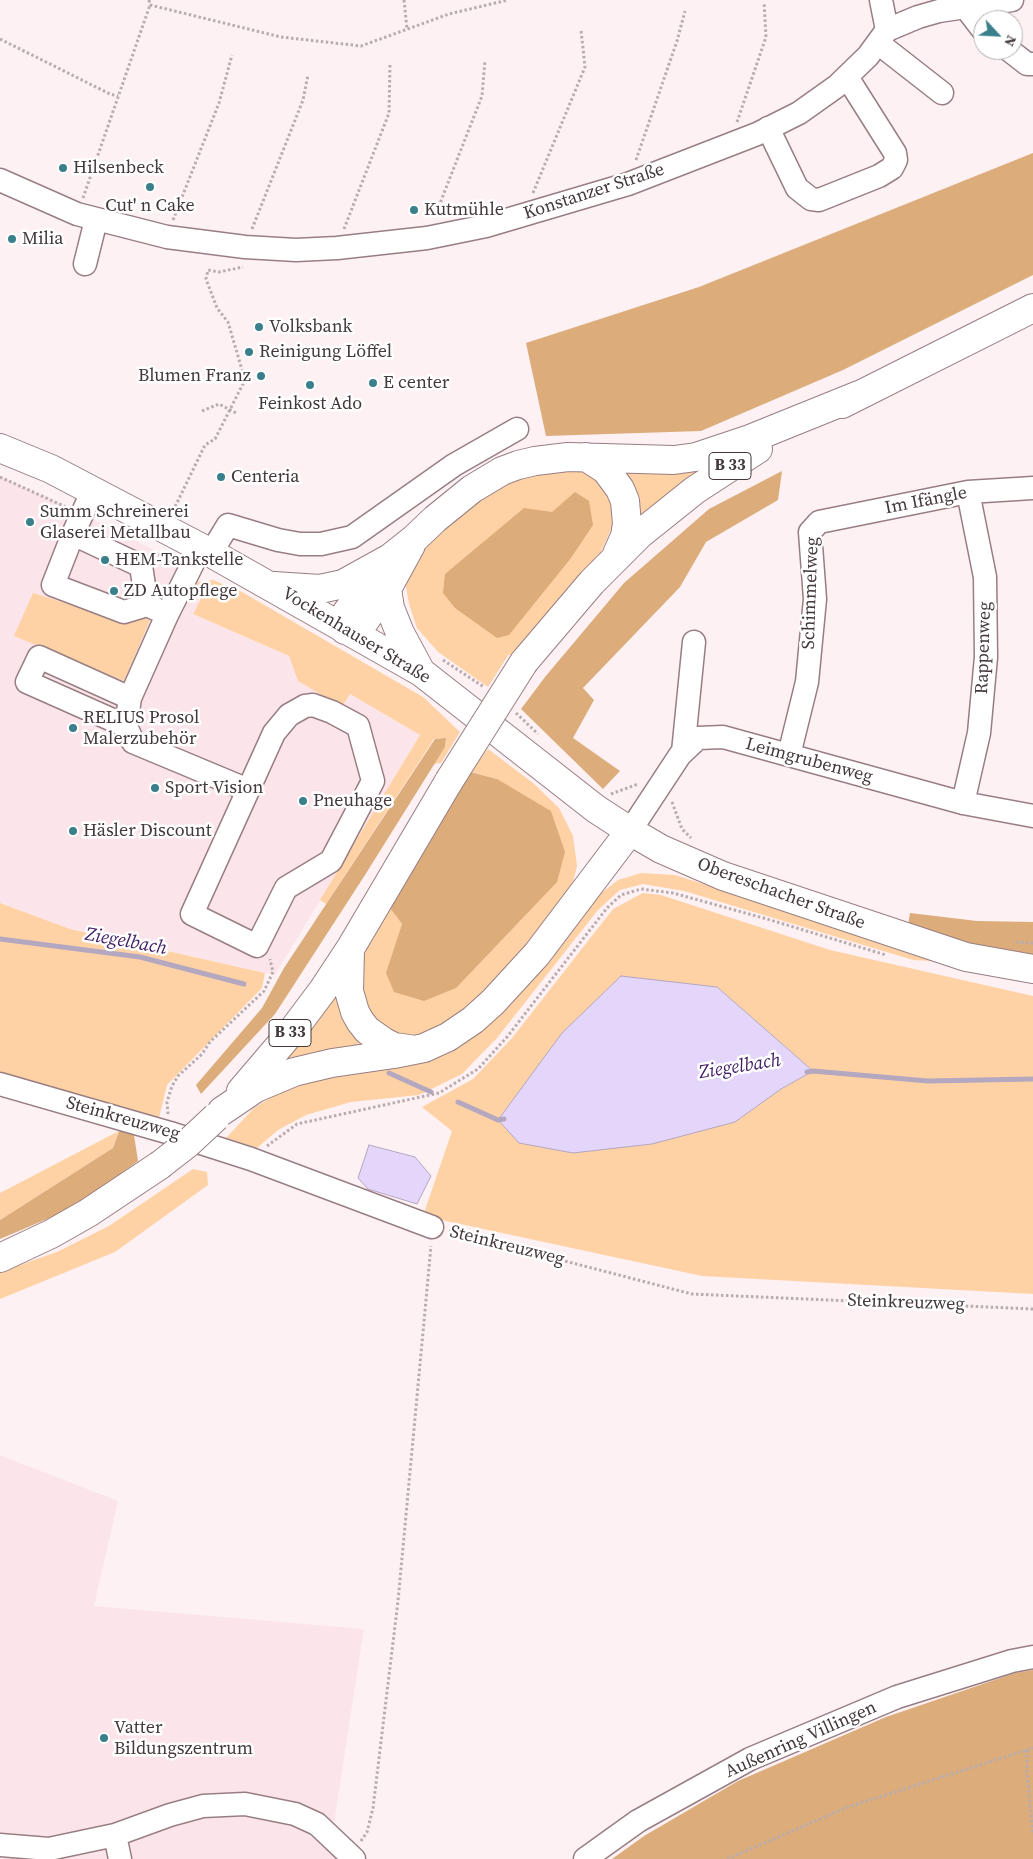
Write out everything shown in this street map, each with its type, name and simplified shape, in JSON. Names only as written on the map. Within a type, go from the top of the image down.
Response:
[{"type":"main road","name":"B 33","points":[[0,1258],[51,1234],[88,1213],[160,1165],[187,1144],[219,1114],[264,1065],[293,1030],[350,948],[449,782],[524,662],[571,606],[615,558],[667,511],[757,449],[859,395],[1033,308]]},
{"type":"main road","points":[[414,539],[387,589],[364,622],[355,628],[346,630],[344,622],[347,612],[375,574],[390,558],[414,539],[434,519],[472,489],[502,471],[535,461],[568,457],[674,460],[696,457],[859,395]]},
{"type":"main road","name":"Vockenhauser Straße","points":[[0,448],[51,469],[206,550],[421,672],[551,773]]},
{"type":"main road","points":[[586,457],[606,470],[617,484],[625,500],[627,524],[621,547],[615,558]]},
{"type":"main road","points":[[270,586],[320,589],[343,584],[390,558]]},
{"type":"main road","points":[[387,589],[390,608],[400,633],[421,672]]},
{"type":"main road","name":"Obereschacher Straße","points":[[551,773],[596,809],[630,831],[661,849],[723,876],[966,957],[1033,969]]},
{"type":"main road","points":[[219,1114],[256,1088],[294,1072],[332,1063],[415,1050],[437,1043],[460,1028],[493,1002],[538,954],[630,831]]},
{"type":"main road","points":[[350,948],[350,991],[355,1012],[360,1021],[371,1033],[384,1042],[394,1047],[415,1050]]},
{"type":"street","points":[[881,0],[883,37],[942,93]]},
{"type":"street","points":[[883,37],[914,8],[1012,0]]},
{"type":"street","name":"Konstanzer Straße","points":[[0,180],[87,217],[167,237],[245,247],[296,250],[337,248],[427,238],[486,226],[628,184],[768,128],[799,113],[837,86],[868,56],[883,37]]},
{"type":"street","points":[[1022,60],[1027,64],[1033,64]]},
{"type":"street","points":[[768,128],[796,188],[811,199],[819,200],[879,176],[892,168],[896,160],[895,154],[847,77]]},
{"type":"street","points":[[85,264],[87,217]]},
{"type":"street","points":[[248,790],[133,742],[126,726],[130,698],[157,610],[228,525],[278,540],[300,544],[321,544],[352,537],[454,465],[517,429]]},
{"type":"street","name":"Im Ifängle","points":[[819,522],[968,492],[1033,488]]},
{"type":"street","points":[[93,490],[53,585],[124,612],[157,610]]},
{"type":"street","name":"Rappenweg","points":[[964,803],[979,732],[986,657],[985,577],[968,492]]},
{"type":"street","name":"Schimmelweg","points":[[789,755],[807,682],[815,599],[810,532],[819,522]]},
{"type":"street","points":[[73,534],[141,566],[157,610]]},
{"type":"street","points":[[683,752],[694,642]]},
{"type":"street","points":[[126,726],[27,682],[39,657],[130,698]]},
{"type":"street","points":[[313,705],[322,707],[358,726],[373,781],[330,862],[286,888],[257,946],[192,914],[248,790],[274,733],[289,715],[313,705]]},
{"type":"street","name":"Leimgrubenweg","points":[[630,831],[683,752],[698,738],[723,737],[964,803],[1033,816]]},
{"type":"street","name":"Steinkreuzweg","points":[[0,1084],[170,1132],[251,1159],[432,1227]]},
{"type":"street","name":"Außenring Villingen","points":[[585,1859],[638,1821],[750,1759],[897,1697],[1012,1661],[1033,1657]]},
{"type":"street","points":[[0,1845],[49,1849],[116,1835],[203,1806],[245,1804],[295,1814],[317,1824],[353,1858]]},
{"type":"street","points":[[116,1835],[120,1859]]},
{"type":"path","points":[[87,217],[118,96],[150,5],[148,0]]},
{"type":"path","points":[[404,0],[407,29]]},
{"type":"path","points":[[150,5],[281,37],[361,46],[449,14],[508,0]]},
{"type":"path","points":[[729,144],[766,36],[764,2]]},
{"type":"path","points":[[628,184],[677,41],[685,12]]},
{"type":"path","points":[[525,215],[585,67],[581,30]]},
{"type":"path","points":[[0,39],[110,94],[118,96]]},
{"type":"path","points":[[167,237],[219,102],[232,55]]},
{"type":"path","points":[[427,238],[482,96],[484,60]]},
{"type":"path","points":[[337,248],[389,114],[390,64]]},
{"type":"path","points":[[175,507],[205,445],[215,438],[245,380],[228,322],[217,308],[206,279],[208,270],[219,272],[243,267],[245,247],[303,100],[308,75]]},
{"type":"path","points":[[202,411],[219,404],[236,413]]},
{"type":"path","points":[[251,1159],[297,1124],[439,1093],[478,1069],[507,1037],[607,908],[621,895],[642,889],[673,894],[768,919],[890,956]]},
{"type":"path","points":[[170,1132],[168,1102],[172,1086],[178,1076],[202,1054],[210,1042],[264,991],[267,985],[272,972],[269,955],[257,946]]},
{"type":"path","points":[[353,1858],[366,1832],[373,1808],[399,1592],[432,1227]]},
{"type":"path","name":"Steinkreuzweg","points":[[432,1227],[692,1294],[1033,1309]]},
{"type":"path","points":[[727,1859],[848,1807],[1033,1748]]},
{"type":"path","points":[[1027,1750],[1027,1773],[1033,1835]]},
{"type":"shaded area","points":[[1033,153],[1033,275],[843,370],[701,431],[546,436],[526,343],[699,287]]},
{"type":"shaded area","points":[[719,458],[631,525],[612,468]]},
{"type":"shaded area","points":[[568,468],[591,474],[607,487],[613,506],[613,525],[600,554],[513,657],[509,654],[488,687],[438,652],[417,628],[409,604],[406,587],[400,582],[411,560],[475,498],[529,471]]},
{"type":"shaded area","points":[[782,471],[778,500],[706,542],[680,587],[583,688],[594,700],[573,738],[620,771],[603,789],[521,709],[545,677],[624,583],[709,509]]},
{"type":"shaded area","points":[[0,476],[62,504],[182,564],[199,600],[193,614],[289,656],[298,681],[344,705],[350,694],[420,735],[275,975],[70,929],[0,903]]},
{"type":"shaded area","points":[[575,492],[589,501],[593,525],[571,558],[509,635],[497,638],[455,608],[443,593],[445,574],[524,508],[552,512]]},
{"type":"shaded area","points":[[213,580],[242,592],[423,697],[460,732],[441,763],[434,764],[445,747],[446,738],[434,739],[326,904],[320,900],[420,735],[350,694],[342,707],[298,681],[289,656],[193,614],[202,596],[191,589],[198,582]]},
{"type":"shaded area","points":[[33,593],[128,623],[140,617],[150,620],[124,681],[14,636]]},
{"type":"shaded area","points":[[446,738],[445,747],[275,1014],[201,1094],[196,1085],[262,1008],[284,968],[435,739]]},
{"type":"shaded area","points":[[488,749],[533,783],[559,808],[573,836],[577,866],[571,890],[521,959],[455,1020],[425,1035],[400,1037],[364,1013],[362,960],[375,930],[390,908],[402,924],[387,973],[497,779],[470,772]]},
{"type":"shaded area","points":[[470,772],[497,779],[551,811],[565,852],[557,882],[456,988],[424,1001],[394,992],[386,973],[402,924],[390,908]]},
{"type":"shaded area","points":[[641,873],[675,875],[930,956],[931,961],[913,960],[684,891],[643,884],[620,890],[598,910],[497,1038],[462,1074],[419,1095],[351,1102],[306,1115],[278,1130],[257,1148],[226,1138],[254,1108],[291,1085],[421,1063],[458,1043],[591,901],[618,880]]},
{"type":"shaded area","points":[[643,893],[661,895],[830,950],[1033,996],[1033,1294],[702,1276],[423,1216],[452,1131],[422,1107],[473,1079],[512,1038],[613,909]],"holes":[[[717,987],[813,1071],[781,1089]]]},
{"type":"shaded area","points":[[0,903],[70,929],[265,973],[262,988],[167,1085],[158,1122],[0,1073]]},
{"type":"shaded area","points":[[910,913],[977,921],[1033,922],[1033,958],[1010,954],[908,926]]},
{"type":"shaded area","points":[[341,978],[390,1051],[272,1074]]},
{"type":"shaded area","points":[[120,1129],[134,1135],[138,1161],[73,1208],[0,1239],[0,1220],[113,1148]]},
{"type":"shaded area","points":[[119,1131],[113,1148],[0,1220],[0,1193]]},
{"type":"shaded area","points":[[193,1169],[207,1172],[208,1185],[115,1252],[0,1299],[0,1272],[57,1252],[109,1226]]},
{"type":"shaded area","points":[[0,1455],[118,1501],[94,1606],[364,1629],[334,1824],[327,1843],[342,1859],[0,1859]]},
{"type":"shaded area","points":[[1033,1670],[1033,1859],[612,1859],[644,1836],[738,1781],[886,1717],[1015,1673]]},
{"type":"water","points":[[621,976],[717,987],[813,1071],[781,1089],[735,1122],[652,1144],[573,1153],[519,1143],[498,1120],[562,1033]]},
{"type":"water","points":[[369,1145],[415,1157],[431,1176],[417,1204],[368,1189],[358,1178]]},
{"type":"waterway","name":"Ziegelbach","points":[[0,939],[140,957],[244,984]]},
{"type":"waterway","name":"Ziegelbach","points":[[807,1072],[928,1081],[1033,1079]]},
{"type":"waterway","name":"Ziegelbach","points":[[389,1073],[431,1092]]},
{"type":"waterway","name":"Ziegelbach","points":[[458,1102],[498,1120],[504,1119]]},
{"type":"place","name":"Hilsenbeck","points":[[63,168]]},
{"type":"place","name":"Cut' n Cake","points":[[150,187]]},
{"type":"place","name":"Kutmühle","points":[[414,210]]},
{"type":"place","name":"Milia","points":[[12,239]]},
{"type":"place","name":"Volksbank","points":[[259,327]]},
{"type":"place","name":"Reinigung Löffel","points":[[249,352]]},
{"type":"place","name":"Blumen Franz","points":[[261,376]]},
{"type":"place","name":"E center","points":[[373,383]]},
{"type":"place","name":"Feinkost Ado","points":[[310,385]]},
{"type":"place","name":"Centeria","points":[[221,477]]},
{"type":"place","name":"Summ Schreinerei Glaserei Metallbau","points":[[30,522]]},
{"type":"place","name":"HEM-Tankstelle","points":[[105,560]]},
{"type":"place","name":"ZD Autopflege","points":[[114,591]]},
{"type":"place","name":"RELIUS Prosol Malerzubehör","points":[[73,728]]},
{"type":"place","name":"Sport Vision","points":[[155,788]]},
{"type":"place","name":"Pneuhage","points":[[303,801]]},
{"type":"place","name":"Häsler Discount","points":[[73,831]]},
{"type":"place","name":"Vatter Bildungszentrum","points":[[104,1738]]}]
